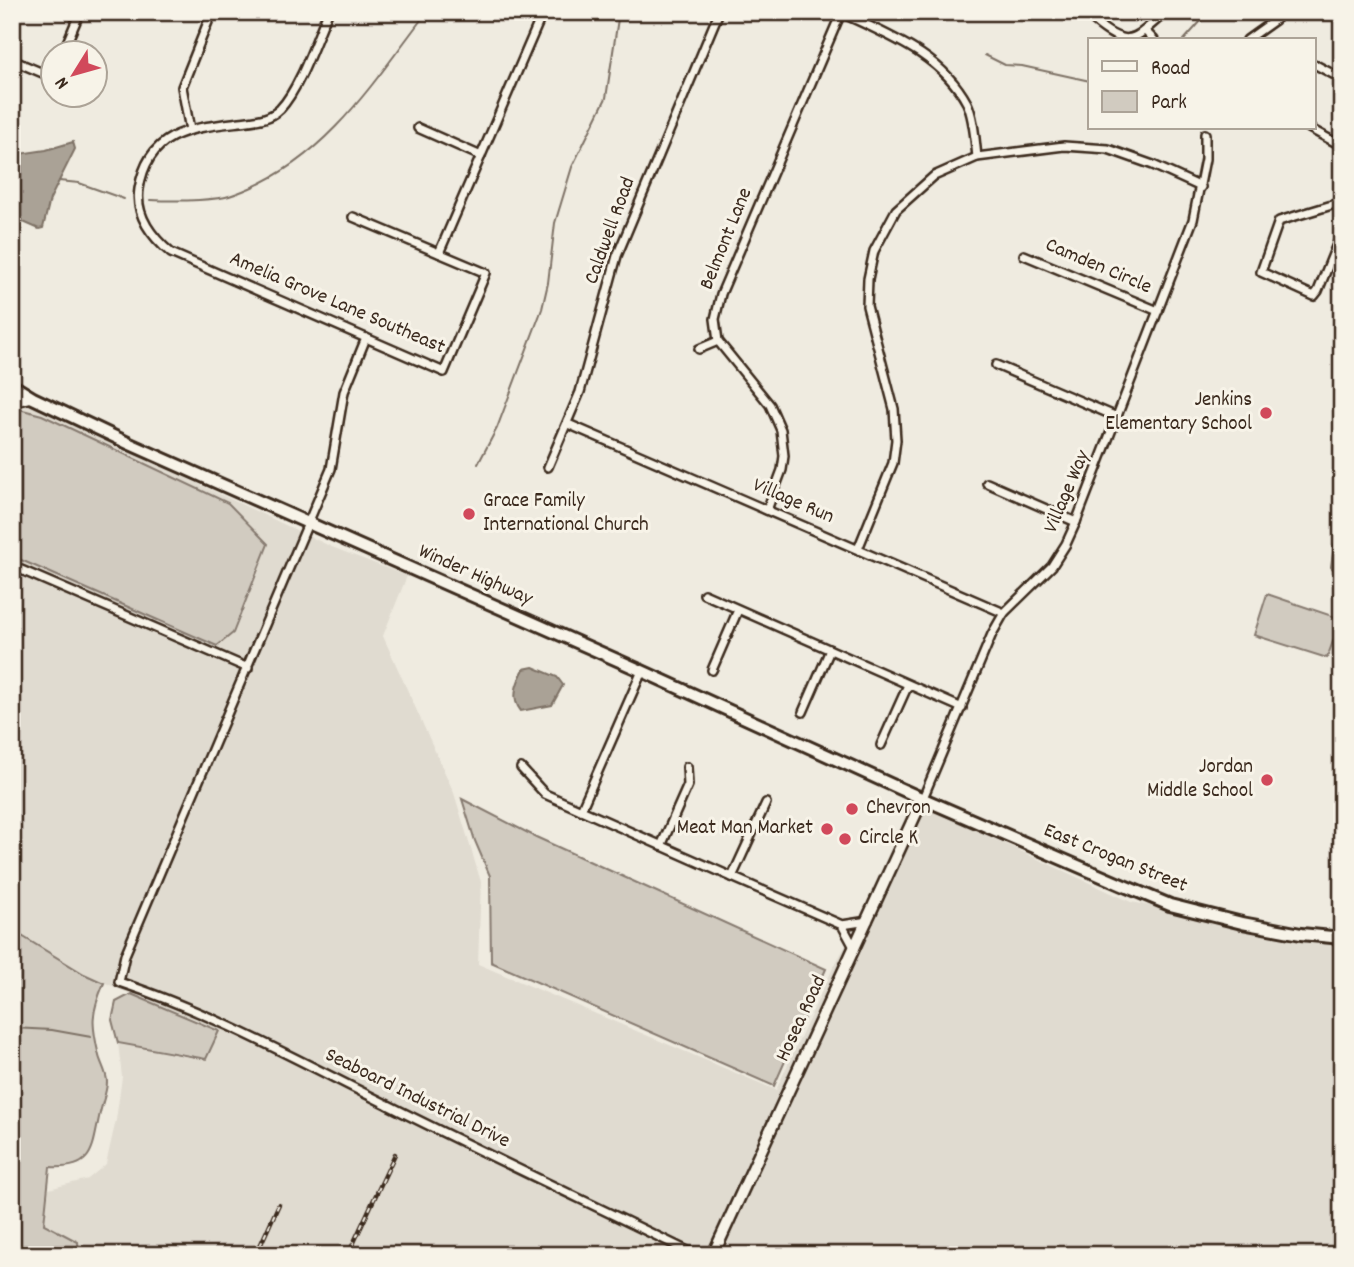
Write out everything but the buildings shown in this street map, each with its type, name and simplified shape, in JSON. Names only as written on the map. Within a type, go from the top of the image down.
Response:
[{"type":"main road","name":"Winder Highway","points":[[12,385],[33,398],[923,798]]},
{"type":"main road","name":"East Crogan Street","points":[[923,798],[1170,905],[1242,923],[1301,934],[1342,938]]},
{"type":"street","points":[[69,38],[80,12]]},
{"type":"street","points":[[190,130],[182,87],[212,12]]},
{"type":"street","name":"Amelia Grove Lane Southeast","points":[[328,12],[294,89],[280,109],[265,119],[202,126],[175,135],[152,151],[141,175],[138,197],[143,219],[156,240],[171,253],[444,372],[486,273],[353,217]]},
{"type":"street","points":[[439,253],[543,12]]},
{"type":"street","name":"Caldwell Road","points":[[548,467],[580,392],[617,256],[719,12]]},
{"type":"street","points":[[840,12],[916,48],[929,59],[967,104],[978,157]]},
{"type":"street","name":"Belmont Lane","points":[[718,341],[715,319],[721,294],[840,12]]},
{"type":"street","points":[[1097,12],[1095,22],[1111,36],[1118,38]]},
{"type":"street","points":[[1131,38],[1141,35],[1166,12]]},
{"type":"street","points":[[1250,38],[1275,20],[1280,12]]},
{"type":"street","points":[[1336,12],[1342,15]]},
{"type":"street","points":[[1145,31],[1152,38]]},
{"type":"street","points":[[1259,31],[1265,38]]},
{"type":"street","points":[[12,60],[38,71]]},
{"type":"street","points":[[1316,65],[1342,79]]},
{"type":"street","points":[[418,128],[481,156]]},
{"type":"street","points":[[1313,130],[1342,146]]},
{"type":"street","name":"Village Way","points":[[923,798],[992,634],[1004,612],[1052,566],[1076,522],[1193,220],[1205,159],[1205,134]]},
{"type":"street","points":[[858,549],[887,482],[896,440],[894,409],[867,306],[868,279],[874,251],[896,210],[919,187],[952,166],[978,157],[1064,146],[1108,149],[1153,165],[1201,187]]},
{"type":"street","points":[[1342,202],[1279,221],[1261,272],[1314,296],[1342,232]]},
{"type":"street","name":"Camden Circle","points":[[1024,255],[1158,311]]},
{"type":"street","points":[[12,566],[248,668],[331,469],[344,392],[366,338]]},
{"type":"street","points":[[699,349],[718,341],[770,405],[782,430],[785,456],[767,510]]},
{"type":"street","points":[[996,365],[1117,417]]},
{"type":"street","points":[[12,402],[33,398]]},
{"type":"street","name":"Village Run","points":[[568,424],[1004,612]]},
{"type":"street","points":[[987,483],[1076,522]]},
{"type":"street","points":[[704,594],[962,708]]},
{"type":"street","points":[[712,670],[738,610]]},
{"type":"street","points":[[803,712],[830,650]]},
{"type":"street","name":"Seaboard Industrial Drive","points":[[248,668],[125,955],[119,982],[178,1005],[328,1073],[696,1255]]},
{"type":"street","points":[[581,810],[642,671]]},
{"type":"street","points":[[881,745],[908,685]]},
{"type":"street","points":[[662,846],[688,785],[687,767]]},
{"type":"street","points":[[521,768],[545,794],[732,877],[842,925],[868,921]]},
{"type":"street","name":"Hosea Road","points":[[713,1255],[923,798]]},
{"type":"street","points":[[732,877],[766,803]]},
{"type":"street","points":[[842,925],[855,949]]},
{"type":"shaded area","points":[[73,142],[75,149],[50,199],[43,228],[39,229],[12,217],[12,155],[46,150]]},
{"type":"shaded area","points":[[12,400],[37,408],[332,547],[407,576],[383,636],[454,793],[481,882],[478,964],[776,1090],[833,968],[879,887],[914,802],[1131,902],[1342,943],[1342,1255],[79,1255],[77,1242],[44,1224],[49,1189],[88,1179],[106,1164],[122,1077],[118,1043],[206,1058],[219,1031],[84,974],[12,930]]},
{"type":"shaded area","points":[[1342,529],[1342,579],[1331,567],[1334,545]]},
{"type":"shaded area","points":[[533,667],[557,677],[563,685],[552,705],[521,711],[515,695],[517,685],[524,669]]},
{"type":"green space","points":[[15,408],[42,415],[228,503],[268,544],[233,633],[217,646],[12,556],[12,413]]},
{"type":"green space","points":[[1267,594],[1341,619],[1327,658],[1254,635]]},
{"type":"green space","points":[[462,799],[536,837],[826,969],[774,1086],[491,962],[490,876],[475,841]]},
{"type":"green space","points":[[12,930],[84,974],[104,983],[97,1002],[94,1026],[107,1082],[93,1146],[89,1154],[76,1165],[50,1167],[44,1224],[78,1242],[79,1255],[12,1255]]},
{"type":"green space","points":[[131,994],[219,1031],[206,1059],[118,1043],[112,1020],[116,1002]]},
{"type":"waterway","points":[[150,200],[224,197],[250,188],[278,173],[328,135],[370,88],[427,12]]},
{"type":"waterway","points":[[478,464],[497,428],[542,309],[555,223],[572,167],[606,98],[619,12]]},
{"type":"waterway","points":[[1186,38],[1209,12]]},
{"type":"waterway","points":[[985,55],[1005,65],[1022,66],[1088,81]]},
{"type":"waterway","points":[[59,181],[79,183],[124,199]]},
{"type":"waterway","points":[[12,1028],[52,1030],[91,1037]]},
{"type":"railway","points":[[348,1255],[395,1154]]},
{"type":"railway","points":[[256,1255],[279,1204]]},
{"type":"place","name":"Jenkins Elementary School","points":[[1266,413]]},
{"type":"place","name":"Grace Family International Church","points":[[469,514]]},
{"type":"place","name":"Jordan Middle School","points":[[1267,780]]},
{"type":"place","name":"Chevron","points":[[852,809]]},
{"type":"place","name":"Meat Man Market","points":[[827,829]]},
{"type":"place","name":"Circle K","points":[[845,839]]}]
